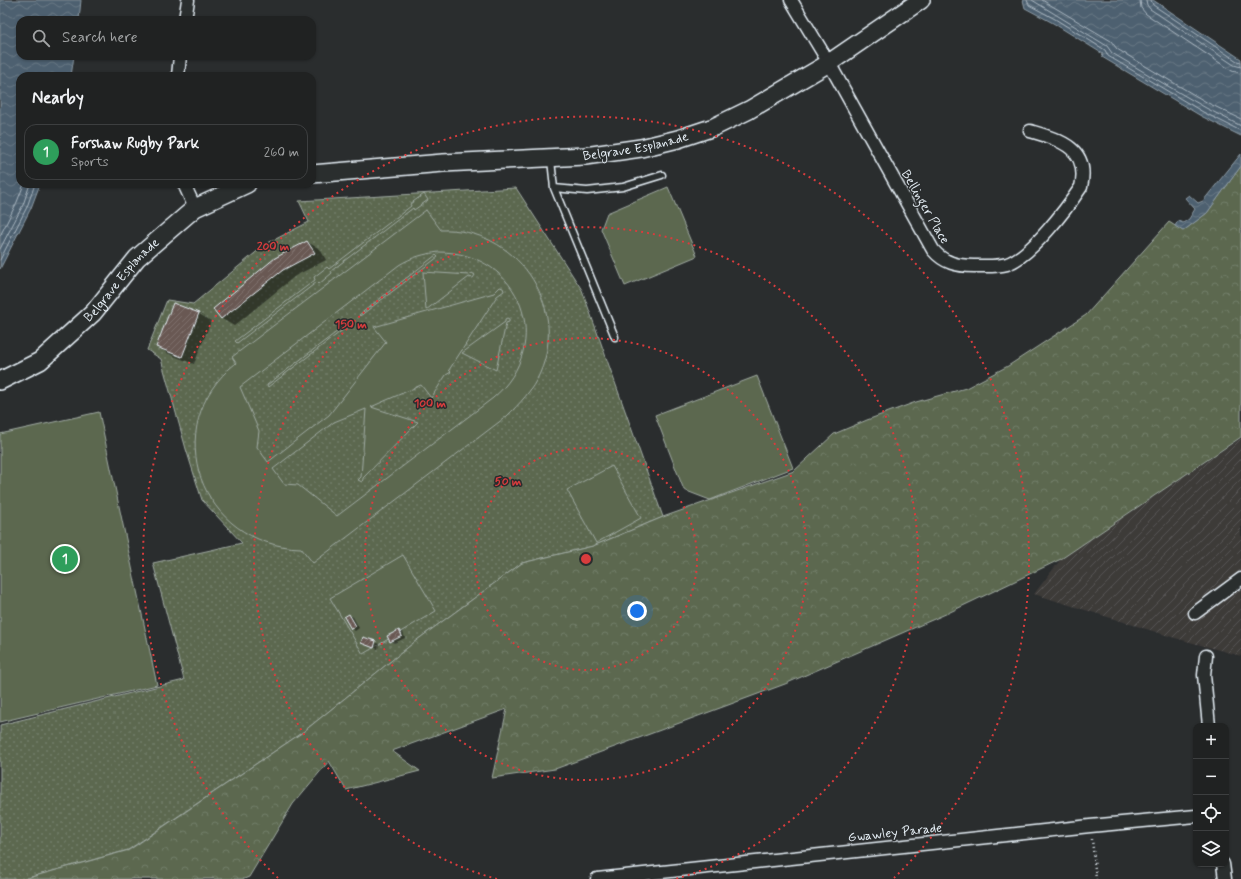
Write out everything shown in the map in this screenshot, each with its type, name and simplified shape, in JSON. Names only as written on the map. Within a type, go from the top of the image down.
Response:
[{"type":"street","points":[[186,16],[188,0]]},
{"type":"street","name":"Bellinger Place","points":[[791,0],[829,63],[932,250],[942,259],[956,265],[996,266],[1007,264],[1017,259],[1027,252],[1046,231],[1081,187],[1083,178],[1081,162],[1070,147],[1055,138],[1030,131]]},
{"type":"street","name":"Belgrave Esplanade","points":[[316,174],[443,163],[585,156],[642,148],[678,139],[707,129],[750,110],[829,63],[921,0]]},
{"type":"street","points":[[178,72],[180,60]]},
{"type":"street","points":[[186,188],[195,208]]},
{"type":"street","name":"Belgrave Esplanade","points":[[0,380],[40,361],[93,313],[137,258],[195,208],[238,188]]},
{"type":"street","points":[[1195,613],[1241,579]]},
{"type":"street","points":[[1206,656],[1204,675],[1209,723]]},
{"type":"street","name":"Gwawley Parade","points":[[597,879],[1193,816]]},
{"type":"street","points":[[1223,867],[1224,879]]},
{"type":"lane","points":[[550,158],[554,188],[615,337]]},
{"type":"lane","points":[[554,188],[587,191],[623,187],[662,176]]},
{"type":"path","points":[[1090,826],[1096,879]]},
{"type":"shaded area","points":[[1241,438],[1241,656],[1175,638],[1034,594],[1061,559]]},
{"type":"green space","points":[[1241,166],[1241,437],[1061,559],[948,613],[785,684],[555,769],[492,778],[507,709],[392,751],[420,771],[346,790],[329,761],[293,804],[249,877],[244,879],[24,879],[129,850],[303,732],[417,640],[522,563],[593,546],[663,517],[794,471],[834,434],[916,402],[966,388],[1008,366],[1086,315],[1169,222],[1183,231],[1207,213]]},
{"type":"green space","points":[[668,187],[697,256],[625,286],[601,229],[607,213]]},
{"type":"green space","points":[[516,188],[582,290],[663,517],[593,546],[522,563],[417,640],[303,732],[128,850],[24,879],[0,879],[0,725],[184,680],[153,563],[242,543],[202,500],[161,359],[147,350],[167,300],[193,304],[266,244],[309,222],[299,201]]},
{"type":"green space","points":[[424,194],[428,200],[414,210],[413,208],[331,271],[332,273],[319,284],[317,282],[237,343],[235,341],[315,280],[314,277],[327,267],[329,269],[411,206],[410,204]]},
{"type":"green space","points":[[426,210],[441,230],[468,232],[492,241],[513,256],[530,274],[541,297],[548,321],[547,347],[540,373],[529,391],[517,406],[507,416],[313,563],[301,548],[266,542],[237,527],[215,505],[201,478],[195,449],[199,418],[212,389],[236,363],[232,357]],"holes":[[[439,252],[467,256],[491,267],[509,284],[520,305],[525,329],[523,353],[512,377],[493,398],[337,516],[298,485],[284,484],[273,469],[334,422],[366,409],[361,477],[358,480],[362,482],[363,478],[418,422],[371,407],[421,385],[431,398],[446,375],[451,372],[449,370],[497,296],[504,291],[503,288],[500,287],[494,293],[374,327],[386,342],[329,415],[268,462],[257,447],[259,431],[240,387],[399,265],[418,256]]]},
{"type":"green space","points":[[436,255],[438,257],[360,316],[359,315]]},
{"type":"green space","points":[[423,272],[469,275],[472,273],[475,275],[473,278],[469,277],[426,310]]},
{"type":"green space","points":[[505,319],[509,319],[509,322],[506,323],[496,370],[462,353],[505,322]]},
{"type":"green space","points":[[351,321],[352,323],[268,387],[267,385]]},
{"type":"green space","points":[[757,376],[793,468],[710,500],[684,490],[655,415]]},
{"type":"green space","points":[[99,412],[157,685],[0,722],[0,434]]},
{"type":"green space","points":[[612,466],[641,518],[596,543],[567,490]]},
{"type":"green space","points":[[403,555],[436,611],[363,654],[330,598]]},
{"type":"water","points":[[0,0],[81,0],[79,16],[16,16],[16,60],[73,60],[72,72],[16,72],[16,188],[38,188],[31,208],[0,269]]},
{"type":"water","points":[[1023,0],[1153,0],[1241,59],[1241,136],[1201,116],[1102,57],[1103,54],[1053,23],[1025,8]]},
{"type":"water","points":[[1241,154],[1241,166],[1207,213],[1183,231],[1175,226],[1178,221],[1183,223],[1189,219],[1195,209],[1185,198],[1189,195],[1198,203],[1203,201]]},
{"type":"building","points":[[307,241],[315,253],[283,270],[221,319],[213,309],[275,258]]},
{"type":"building","points":[[173,303],[199,313],[182,357],[156,347]]},
{"type":"building","points":[[349,614],[356,626],[351,629],[344,617]]},
{"type":"building","points":[[399,630],[402,636],[390,642],[387,636]]},
{"type":"building","points":[[363,637],[376,641],[374,648],[361,643]]},
{"type":"place","name":"Forshaw Rugby Park","points":[[65,559]]}]
